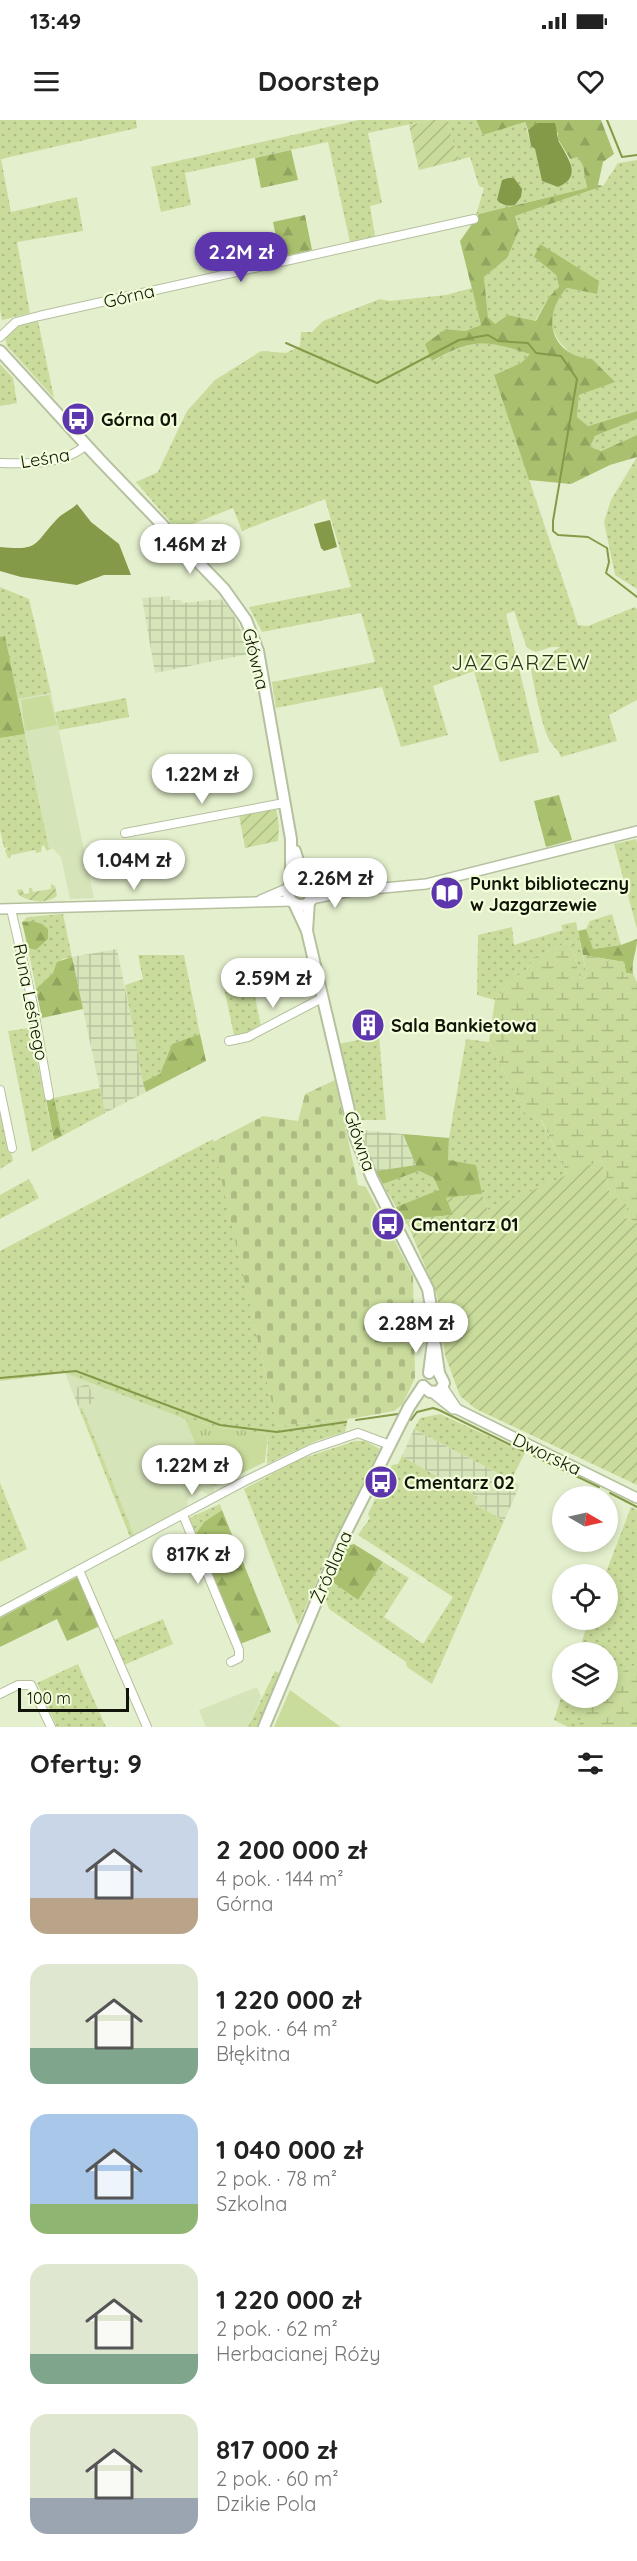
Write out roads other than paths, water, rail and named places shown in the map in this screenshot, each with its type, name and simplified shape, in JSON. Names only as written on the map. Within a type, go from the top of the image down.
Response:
[{"type":"main road","name":"Główna","points":[[0,351],[224,590],[246,620],[258,651],[292,846],[290,886]]},
{"type":"main road","name":"Główna","points":[[292,846],[308,882]]},
{"type":"main road","points":[[296,880],[308,882],[314,891],[310,900],[302,904],[293,902],[289,895],[290,886],[296,880]]},
{"type":"main road","name":"Główna","points":[[307,931],[310,900]]},
{"type":"main road","name":"Główna","points":[[293,902],[307,931],[355,1136],[372,1178],[428,1290],[433,1312],[434,1373]]},
{"type":"main road","points":[[432,1390],[444,1379],[434,1373]]},
{"type":"main road","name":"Źródlana","points":[[264,1727],[328,1571],[415,1396],[432,1390],[424,1377],[434,1373]]},
{"type":"street","name":"Górna","points":[[0,337],[16,322],[39,316],[474,219]]},
{"type":"street","name":"Leśna","points":[[0,463],[38,462],[65,458],[76,454],[86,445]]},
{"type":"street","points":[[125,833],[284,803]]},
{"type":"street","points":[[310,900],[351,891],[427,884],[637,831]]},
{"type":"street","points":[[308,882],[351,891]]},
{"type":"street","points":[[0,909],[261,900],[290,886]]},
{"type":"street","points":[[261,900],[266,903],[293,902]]},
{"type":"street","name":"Runa Leśnego","points":[[11,909],[33,1005],[49,1096]]},
{"type":"street","points":[[229,1041],[248,1037],[322,998]]},
{"type":"street","points":[[0,1090],[12,1148]]},
{"type":"street","name":"Dworska","points":[[432,1390],[453,1409],[637,1498]]},
{"type":"street","points":[[0,1612],[245,1481],[311,1449],[358,1433],[390,1445]]},
{"type":"street","points":[[183,1515],[239,1650],[239,1658],[231,1662]]},
{"type":"street","points":[[79,1570],[147,1727]]},
{"type":"street","points":[[0,1694],[18,1686],[31,1685],[51,1727]]},
{"type":"waterway","points":[[607,120],[622,157],[637,155]]},
{"type":"waterway","points":[[286,343],[377,383],[459,340],[488,335],[498,341],[528,343],[536,353],[561,356],[577,379],[553,531],[558,535],[588,537],[607,548],[609,562],[606,573],[637,597]]},
{"type":"waterway","points":[[0,1378],[76,1371],[220,1425],[277,1432],[346,1422]]},
{"type":"waterway","points":[[409,1419],[411,1420],[417,1412],[433,1408],[523,1451]]},
{"type":"waterway","points":[[356,1420],[398,1414]]},
{"type":"waterway","points":[[534,1456],[597,1486]]},
{"type":"waterway","points":[[618,1497],[637,1507]]},
{"type":"place","name":"Górna 01","points":[[78,419]]},
{"type":"place","name":"Punkt biblioteczny w Jazgarzewie","points":[[447,893]]},
{"type":"place","name":"Sala Bankietowa","points":[[368,1025]]},
{"type":"place","name":"Cmentarz 01","points":[[388,1224]]},
{"type":"place","name":"Cmentarz 02","points":[[381,1482]]},
{"type":"district","name":"JAZGARZEW","points":[[521,662]]}]
